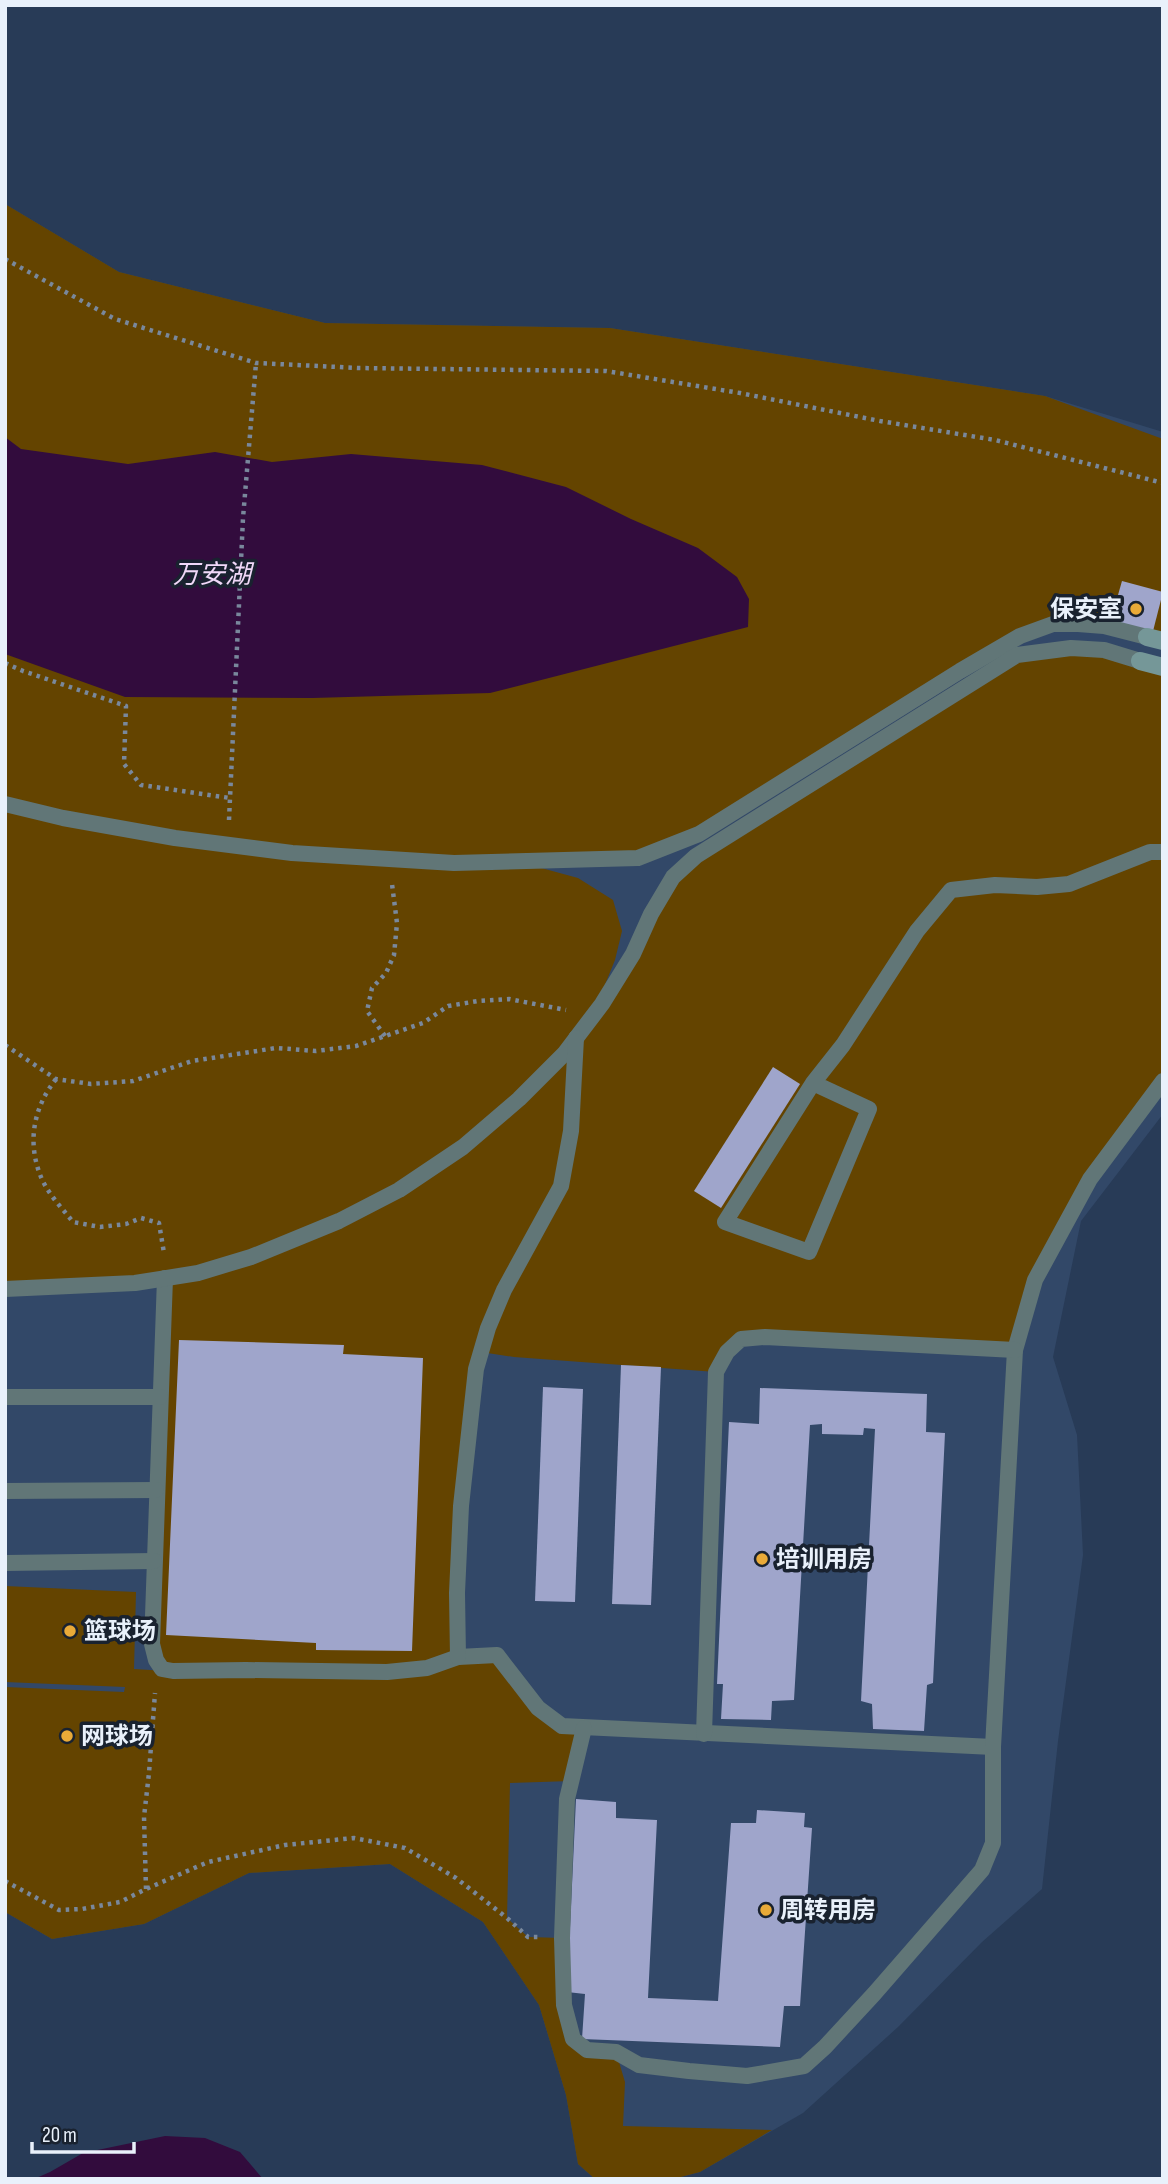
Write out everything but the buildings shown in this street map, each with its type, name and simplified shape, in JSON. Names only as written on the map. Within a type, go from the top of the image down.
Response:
[{"type":"street","points":[[1140,661],[1163,667]]},
{"type":"lane","points":[[5,804],[63,818],[176,838],[292,853],[454,863],[638,858],[699,834],[960,670],[1020,636],[1053,624],[1078,624],[1104,626],[1155,639]]},
{"type":"lane","points":[[5,1289],[135,1283],[198,1273],[251,1257],[339,1221],[399,1190],[463,1147],[519,1099],[564,1054],[592,1018],[633,954],[651,914],[673,877],[696,856],[1017,656],[1071,648],[1104,650],[1140,661]]},
{"type":"lane","points":[[813,1083],[869,1109],[808,1252],[725,1222],[813,1083],[843,1045],[917,931],[951,890],[995,885],[1037,887],[1069,884],[1150,852],[1163,852]]},
{"type":"lane","points":[[458,1657],[457,1593],[461,1506],[476,1369],[488,1328],[504,1290],[561,1186],[571,1131],[576,1038]]},
{"type":"lane","points":[[584,1728],[567,1799],[562,1938],[564,2005],[573,2039],[587,2050],[616,2052],[639,2065],[747,2076],[803,2066],[858,2012],[982,1870],[993,1843],[993,1747],[1015,1350],[1035,1280],[1090,1179],[1163,1081]]},
{"type":"lane","points":[[165,1278],[152,1644],[156,1660],[162,1669],[387,1672],[427,1668],[458,1657],[497,1655],[538,1708],[562,1726],[993,1747]]},
{"type":"lane","points":[[704,1734],[716,1372],[727,1352],[741,1339],[765,1337],[1015,1350]]},
{"type":"lane","points":[[5,1397],[160,1397]]},
{"type":"lane","points":[[5,1491],[156,1490]]},
{"type":"lane","points":[[5,1563],[154,1562]]},
{"type":"path","points":[[5,259],[115,318],[256,363],[358,368],[606,372],[740,393],[880,421],[995,440],[1163,484]]},
{"type":"path","points":[[228,845],[243,518],[256,363]]},
{"type":"path","points":[[5,663],[126,706],[124,764],[141,785],[230,798]]},
{"type":"path","points":[[386,1037],[367,1011],[372,988],[386,973],[394,955],[397,923],[390,859]]},
{"type":"path","points":[[5,1045],[56,1079],[91,1084],[133,1081],[192,1061],[275,1048],[316,1051],[356,1046],[423,1023],[448,1006],[478,1000],[509,999],[569,1010],[592,1018]]},
{"type":"path","points":[[56,1079],[44,1094],[34,1118],[33,1149],[41,1179],[73,1222],[100,1227],[125,1224],[142,1218],[159,1223],[164,1246],[165,1278]]},
{"type":"path","points":[[146,1889],[144,1816],[152,1741],[156,1660]]},
{"type":"path","points":[[5,1881],[59,1910],[82,1909],[120,1902],[208,1862],[285,1845],[354,1838],[405,1848],[456,1878],[528,1937],[562,1938]]},
{"type":"shaded area","points":[[5,204],[119,272],[325,323],[610,328],[1045,396],[1163,432],[1163,1114],[1081,1221],[1053,1357],[1077,1435],[1083,1555],[1058,1741],[1042,1889],[982,1942],[898,2027],[803,2113],[700,2172],[673,2179],[595,2179],[578,2164],[566,2095],[539,2005],[483,1922],[390,1864],[249,1873],[144,1924],[52,1939],[5,1912]]},
{"type":"shaded area","points":[[5,204],[119,272],[325,323],[610,328],[1045,396],[1163,439],[1163,641],[1053,624],[699,834],[638,858],[523,863],[578,878],[613,900],[622,931],[615,960],[593,1014],[673,877],[1017,655],[1071,648],[1163,667],[1163,1081],[1137,1115],[1035,1280],[1015,1350],[741,1340],[716,1372],[514,1357],[481,1352],[476,1369],[458,1657],[497,1655],[538,1708],[584,1728],[571,1781],[510,1783],[507,1918],[528,1937],[562,1938],[573,2039],[616,2052],[625,2082],[623,2126],[772,2130],[700,2172],[673,2179],[595,2179],[578,2164],[566,2095],[539,2005],[483,1922],[390,1864],[249,1873],[144,1924],[52,1939],[5,1912],[5,1687],[124,1692],[125,1687],[5,1682],[5,1586],[136,1592],[134,1669],[167,1671],[156,1660],[165,1279],[5,1289]]},
{"type":"water","name":"万安湖","points":[[5,437],[21,449],[128,464],[215,452],[272,462],[351,454],[482,465],[566,487],[698,548],[737,577],[749,599],[748,627],[490,693],[312,698],[125,697],[5,654]]},
{"type":"water","points":[[165,2136],[205,2138],[240,2152],[263,2179],[34,2179],[83,2153]]},
{"type":"place","name":"保安室","points":[[1136,609]]},
{"type":"place","name":"培训用房","points":[[762,1559]]},
{"type":"place","name":"篮球场","points":[[70,1631]]},
{"type":"place","name":"网球场","points":[[67,1736]]},
{"type":"place","name":"周转用房","points":[[766,1910]]}]
